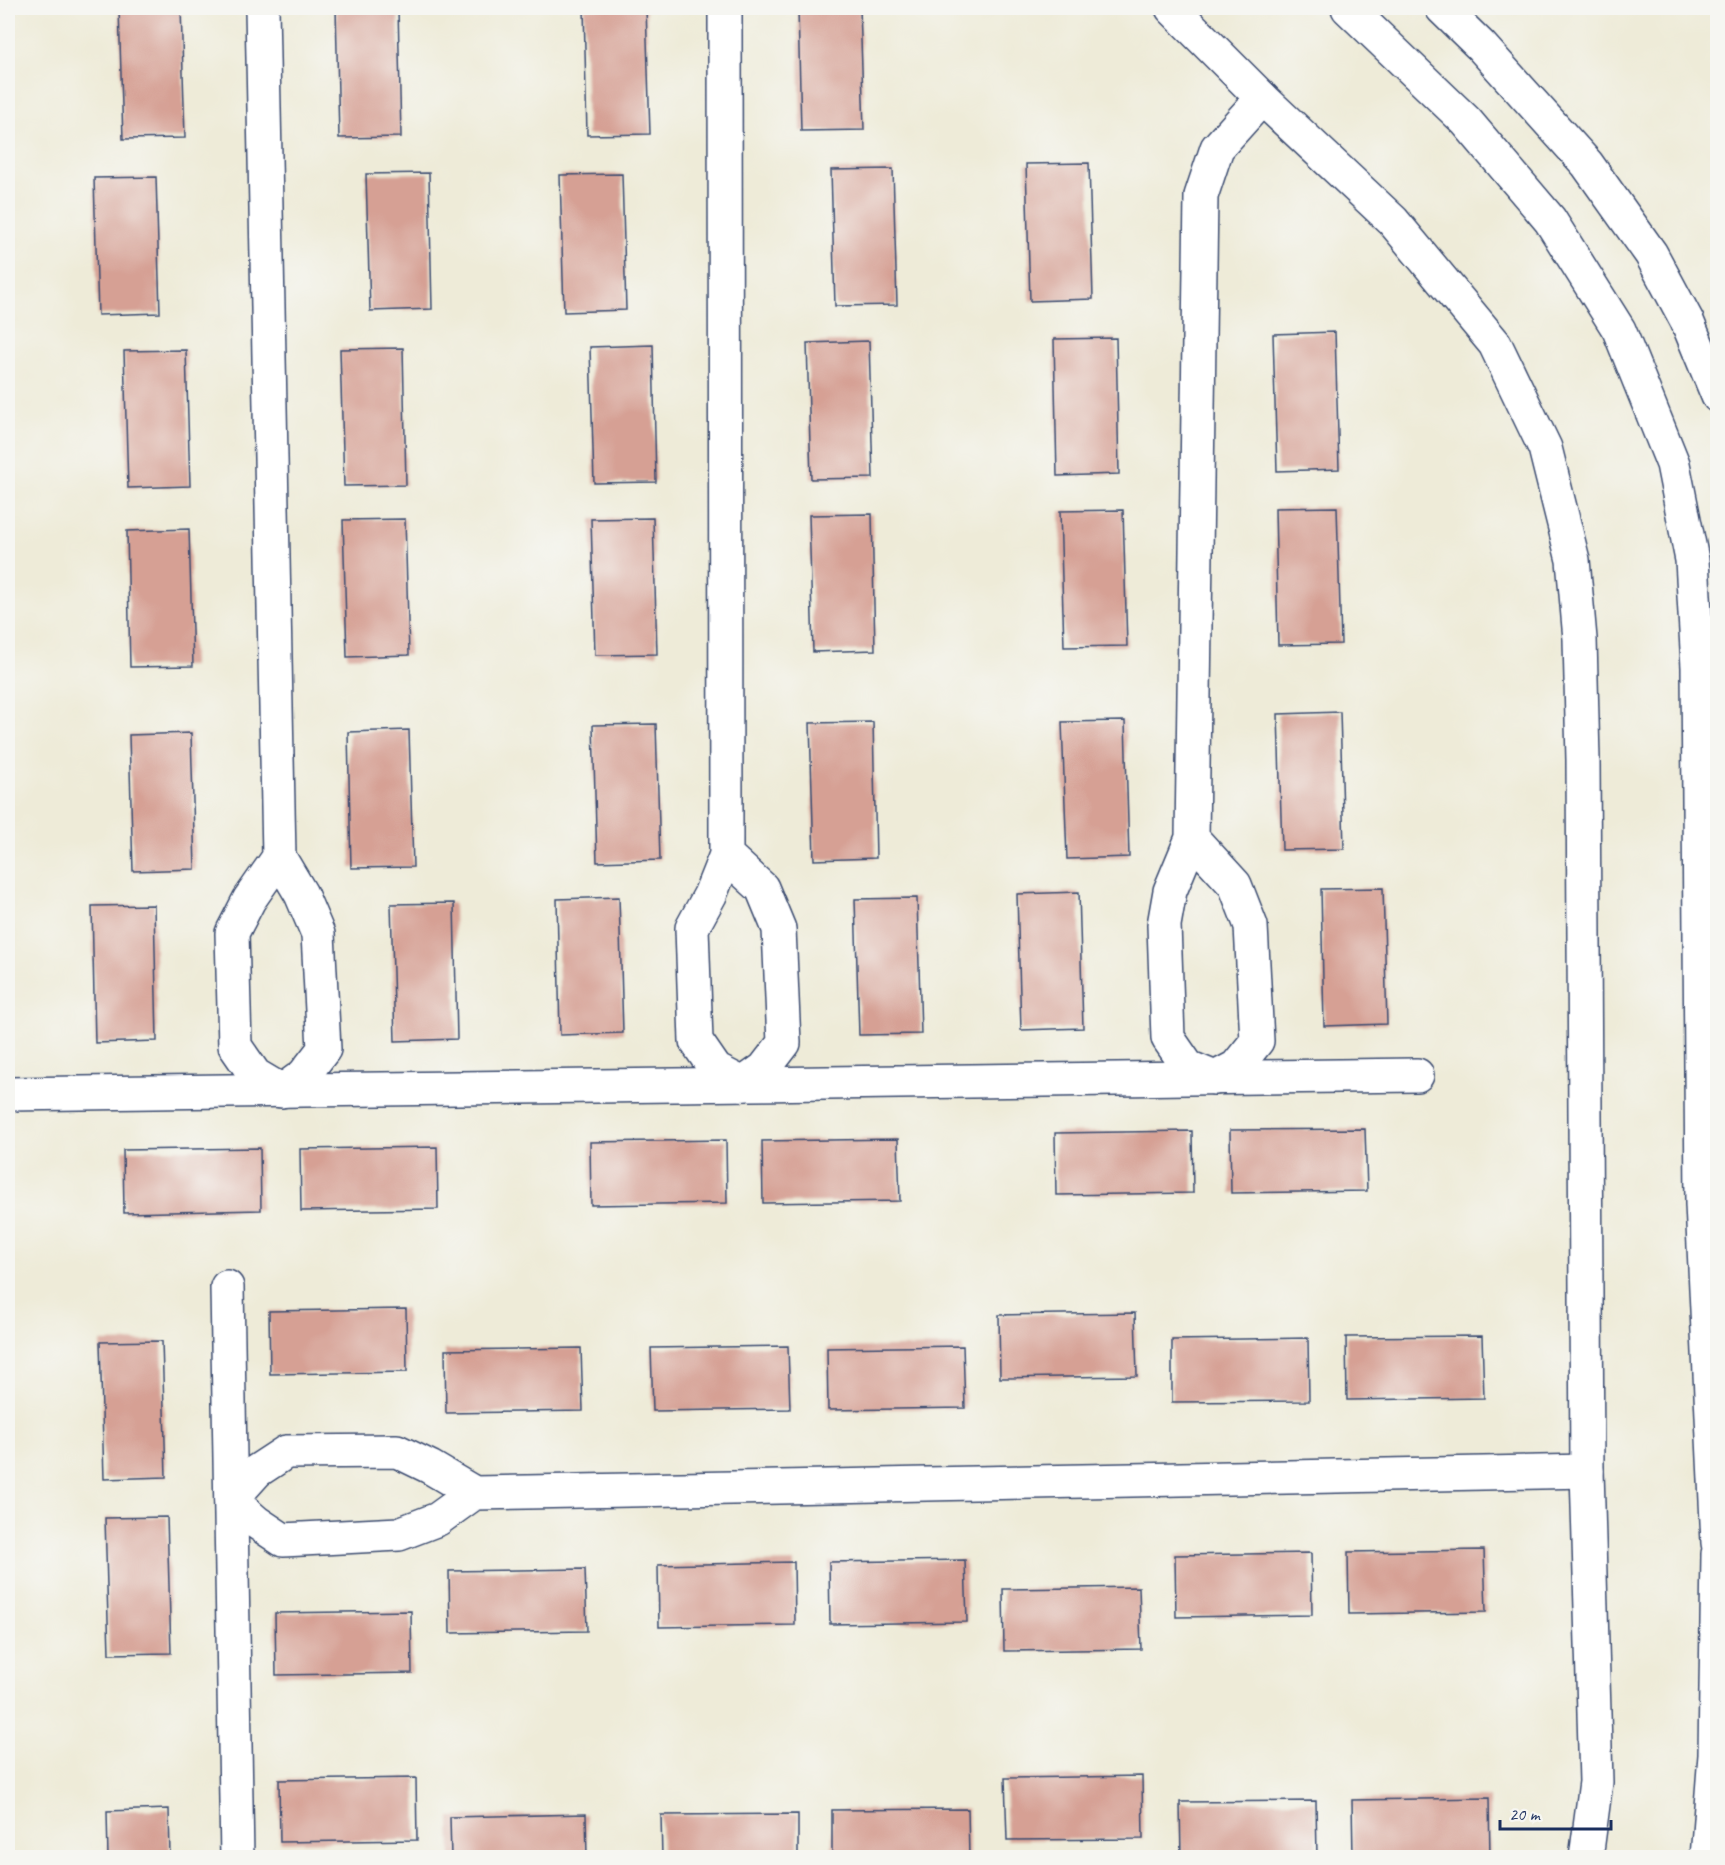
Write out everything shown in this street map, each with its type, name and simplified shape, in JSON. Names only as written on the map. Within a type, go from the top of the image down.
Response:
[{"type":"street","points":[[262,8],[279,857],[301,894],[318,934],[324,1049],[303,1075],[282,1090]]},
{"type":"street","points":[[725,8],[726,855],[710,895],[692,928],[696,1041],[716,1070],[743,1084]]},
{"type":"street","points":[[1172,8],[1262,98],[1393,221],[1495,344],[1545,448],[1573,560],[1580,639],[1583,760],[1587,1471],[1596,1782],[1586,1857]]},
{"type":"street","points":[[1348,8],[1466,121],[1550,220],[1619,330],[1673,464],[1692,560],[1698,667],[1702,1204],[1718,1543]]},
{"type":"street","points":[[1442,8],[1481,46],[1587,164],[1644,245],[1687,321],[1718,396]]},
{"type":"street","points":[[1192,838],[1235,885],[1251,926],[1257,1041],[1236,1067],[1215,1078],[1188,1067],[1168,1038],[1164,925],[1170,891],[1192,838],[1201,196],[1217,148],[1262,98]]},
{"type":"street","points":[[726,855],[762,888],[779,929],[784,1044],[764,1069],[743,1084]]},
{"type":"street","points":[[279,857],[249,900],[232,933],[235,1046],[255,1075],[282,1090]]},
{"type":"street","points":[[8,1094],[1417,1075]]},
{"type":"street","points":[[227,1287],[237,1857]]},
{"type":"street","points":[[231,1500],[257,1471],[286,1452],[397,1451],[474,1493],[1587,1471]]},
{"type":"street","points":[[231,1500],[256,1522],[283,1540],[399,1534],[438,1519],[474,1493]]},
{"type":"street","points":[[1707,1857],[1715,1755],[1718,1554]]},
{"type":"building","points":[[119,8],[181,8],[185,138],[123,139]]},
{"type":"building","points":[[336,8],[398,8],[401,137],[339,138]]},
{"type":"building","points":[[584,8],[646,8],[650,134],[587,135]]},
{"type":"building","points":[[798,8],[860,8],[864,130],[801,131]]},
{"type":"building","points":[[1089,163],[1093,299],[1030,301],[1026,164]]},
{"type":"building","points":[[893,169],[897,305],[835,306],[831,170]]},
{"type":"building","points":[[429,173],[432,309],[370,311],[366,174]]},
{"type":"building","points":[[622,174],[626,310],[564,312],[560,175]]},
{"type":"building","points":[[156,177],[160,313],[98,315],[94,178]]},
{"type":"building","points":[[1335,332],[1339,469],[1277,471],[1273,334]]},
{"type":"building","points":[[1116,338],[1119,474],[1057,476],[1054,339]]},
{"type":"building","points":[[869,341],[873,478],[811,479],[807,343]]},
{"type":"building","points":[[653,345],[656,482],[594,483],[590,347]]},
{"type":"building","points":[[403,348],[406,485],[344,486],[340,349]]},
{"type":"building","points":[[186,350],[190,486],[128,488],[124,351]]},
{"type":"building","points":[[1337,507],[1341,644],[1278,645],[1275,508]]},
{"type":"building","points":[[1123,510],[1127,646],[1064,647],[1060,511]]},
{"type":"building","points":[[872,514],[875,650],[813,652],[809,515]]},
{"type":"building","points":[[653,518],[657,654],[595,655],[591,519]]},
{"type":"building","points":[[405,519],[409,655],[347,657],[343,520]]},
{"type":"building","points":[[189,529],[193,666],[130,667],[127,531]]},
{"type":"building","points":[[1340,712],[1344,849],[1282,850],[1278,714]]},
{"type":"building","points":[[1125,721],[1129,857],[1067,859],[1062,722]]},
{"type":"building","points":[[873,722],[876,858],[814,860],[810,723]]},
{"type":"building","points":[[656,724],[660,860],[597,862],[593,725]]},
{"type":"building","points":[[409,730],[413,867],[351,868],[348,732]]},
{"type":"building","points":[[191,733],[195,869],[133,871],[129,735]]},
{"type":"building","points":[[1383,888],[1387,1024],[1324,1026],[1321,889]]},
{"type":"building","points":[[1079,892],[1083,1028],[1021,1030],[1017,894]]},
{"type":"building","points":[[619,897],[623,1033],[560,1035],[557,899]]},
{"type":"building","points":[[917,898],[921,1034],[859,1035],[855,899]]},
{"type":"building","points":[[454,903],[457,1039],[395,1041],[391,904]]},
{"type":"building","points":[[154,905],[157,1041],[95,1043],[92,906]]},
{"type":"building","points":[[1365,1129],[1367,1191],[1231,1193],[1230,1130]]},
{"type":"building","points":[[1192,1131],[1193,1193],[1056,1195],[1055,1133]]},
{"type":"building","points":[[898,1139],[900,1201],[763,1203],[762,1141]]},
{"type":"building","points":[[726,1140],[727,1203],[591,1205],[590,1142]]},
{"type":"building","points":[[437,1147],[438,1209],[301,1211],[300,1149]]},
{"type":"building","points":[[260,1148],[261,1210],[124,1213],[123,1150]]},
{"type":"building","points":[[406,1309],[407,1372],[270,1374],[269,1311]]},
{"type":"building","points":[[1135,1313],[1137,1376],[1000,1378],[999,1315]]},
{"type":"building","points":[[1482,1336],[1484,1398],[1347,1400],[1346,1337]]},
{"type":"building","points":[[1308,1338],[1309,1401],[1172,1402],[1172,1340]]},
{"type":"building","points":[[162,1341],[166,1477],[104,1479],[100,1342]]},
{"type":"building","points":[[788,1346],[790,1409],[653,1411],[651,1348]]},
{"type":"building","points":[[963,1346],[965,1408],[828,1410],[827,1348]]},
{"type":"building","points":[[581,1348],[583,1411],[446,1413],[445,1350]]},
{"type":"building","points":[[167,1517],[171,1653],[109,1654],[105,1518]]},
{"type":"building","points":[[1484,1550],[1486,1612],[1349,1614],[1348,1552]]},
{"type":"building","points":[[1311,1553],[1312,1615],[1176,1617],[1175,1555]]},
{"type":"building","points":[[965,1560],[967,1622],[830,1624],[829,1562]]},
{"type":"building","points":[[794,1562],[795,1625],[659,1627],[658,1565]]},
{"type":"building","points":[[585,1569],[587,1631],[450,1633],[449,1571]]},
{"type":"building","points":[[1139,1587],[1141,1649],[1004,1651],[1003,1589]]},
{"type":"building","points":[[411,1611],[412,1673],[276,1675],[275,1613]]},
{"type":"building","points":[[1142,1776],[1143,1839],[1007,1840],[1005,1778]]},
{"type":"building","points":[[416,1778],[417,1840],[280,1842],[279,1780]]},
{"type":"building","points":[[1489,1798],[1490,1858],[1353,1858],[1352,1800]]},
{"type":"building","points":[[1316,1801],[1317,1858],[1181,1858],[1180,1802]]},
{"type":"building","points":[[169,1809],[170,1858],[108,1858],[107,1811]]},
{"type":"building","points":[[968,1809],[969,1858],[832,1858],[832,1810]]},
{"type":"building","points":[[586,1814],[587,1858],[451,1858],[450,1817]]},
{"type":"building","points":[[798,1814],[798,1858],[662,1858],[661,1815]]}]
